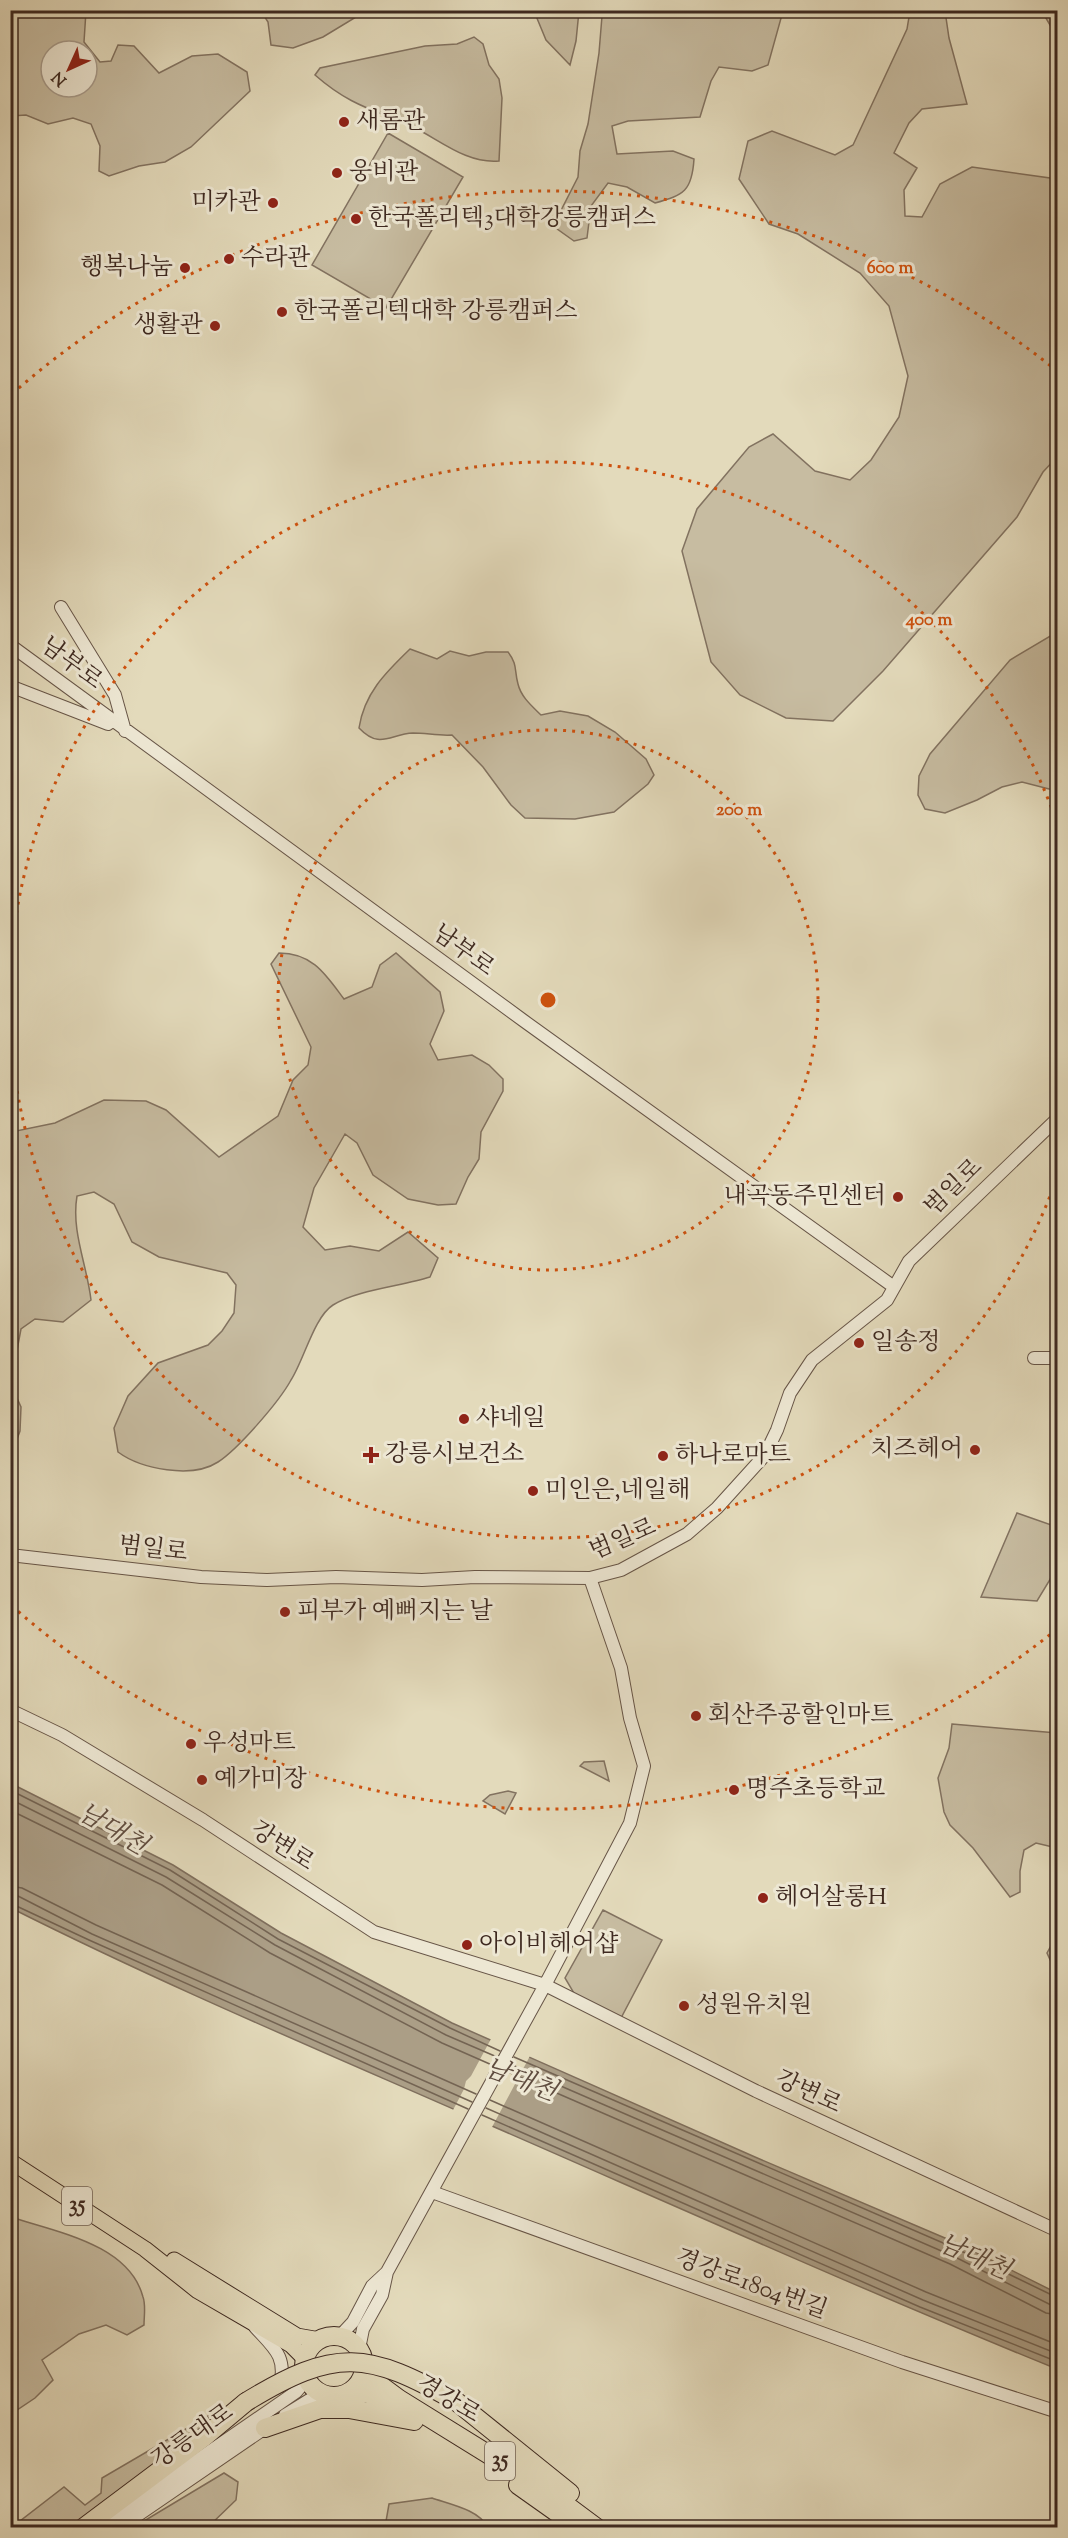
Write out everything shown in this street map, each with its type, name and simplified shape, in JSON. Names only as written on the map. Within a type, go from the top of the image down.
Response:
[{"type":"highway","name":"35","points":[[320,2340],[339,2337]]},
{"type":"highway","points":[[324,2394],[334,2396],[349,2392],[360,2382],[364,2373],[364,2363],[358,2349],[348,2340],[339,2337]]},
{"type":"highway","points":[[307,2369],[312,2346],[320,2340]]},
{"type":"highway","points":[[82,2528],[203,2438],[246,2402],[285,2378],[332,2362],[351,2362],[372,2363],[413,2377],[457,2402],[570,2494],[606,2528]]},
{"type":"highway","name":"35","points":[[307,2369],[315,2389],[324,2394]]},
{"type":"highway","name":"경강로","points":[[364,2373],[399,2399],[546,2490],[597,2528]]},
{"type":"highway","name":"경강로","points":[[349,2392],[375,2396],[511,2480],[577,2528]]},
{"type":"highway","points":[[265,2428],[320,2409],[349,2409],[414,2421]]},
{"type":"main road","name":"35","points":[[10,2162],[145,2249],[198,2291],[291,2345],[307,2369]]},
{"type":"main road","name":"35","points":[[145,2249],[167,2256],[297,2336],[320,2340]]},
{"type":"street","points":[[61,607],[115,695],[125,731]]},
{"type":"street","name":"남부로","points":[[10,645],[125,731],[894,1287]]},
{"type":"street","points":[[10,686],[125,731]]},
{"type":"street","name":"범일로","points":[[10,1555],[201,1577],[267,1580],[336,1577],[422,1580],[475,1577],[590,1578],[621,1570],[687,1534],[717,1508],[765,1455],[790,1393],[812,1360],[887,1300],[909,1262],[1058,1118]]},
{"type":"street","points":[[1035,1358],[1058,1358]]},
{"type":"street","points":[[358,2349],[363,2329],[382,2295],[387,2272],[545,1985],[630,1823],[644,1766],[630,1718],[621,1668],[590,1578]]},
{"type":"street","name":"강변로","points":[[10,1710],[62,1735],[203,1821],[374,1932],[450,1953],[545,1985],[756,2091],[1058,2231]]},
{"type":"street","name":"경강로1804번길","points":[[433,2190],[902,2362],[1058,2412]]},
{"type":"street","points":[[339,2337],[353,2322],[372,2286],[387,2272]]},
{"type":"street","points":[[251,2322],[279,2353],[284,2369],[270,2409]]},
{"type":"street","name":"강릉대로","points":[[99,2528],[296,2392],[307,2369]]},
{"type":"street","name":"강릉대로","points":[[119,2528],[265,2428],[314,2397],[324,2394]]},
{"type":"shaded area","points":[[11,10],[86,11],[84,39],[39,39],[39,99],[99,99],[99,61],[111,61],[118,45],[134,46],[159,73],[192,56],[218,54],[247,72],[250,91],[191,147],[165,162],[139,166],[109,176],[99,171],[100,146],[91,124],[73,118],[48,124],[26,115],[11,116]]},
{"type":"shaded area","points":[[261,11],[366,11],[323,37],[293,48],[271,45],[268,22]]},
{"type":"shaded area","points":[[534,11],[579,11],[576,41],[570,65],[546,40]]},
{"type":"shaded area","points":[[607,11],[783,11],[768,65],[752,71],[719,67],[711,81],[700,117],[628,121],[612,126],[617,154],[673,151],[694,159],[691,178],[685,190],[680,194],[655,203],[627,187],[608,183],[591,206],[587,238],[574,241],[553,226],[578,177],[580,151],[588,124],[599,53],[602,16]]},
{"type":"shaded area","points":[[910,11],[945,11],[949,38],[967,104],[922,109],[909,123],[894,153],[917,168],[904,190],[905,216],[922,217],[940,184],[972,167],[1057,179],[1057,457],[1043,472],[1017,517],[883,671],[833,721],[786,718],[740,695],[711,662],[682,551],[697,509],[749,447],[773,434],[815,471],[850,480],[871,460],[899,417],[908,376],[889,306],[860,273],[798,234],[769,224],[739,179],[748,141],[772,131],[835,155],[853,145],[907,29]]},
{"type":"shaded area","points":[[1041,11],[1057,11],[1057,37],[1043,13]]},
{"type":"shaded area","points":[[474,37],[483,44],[489,65],[499,79],[502,98],[499,161],[475,158],[452,149],[420,130],[349,99],[315,75],[320,68],[425,46],[457,44]]},
{"type":"shaded area","points":[[388,133],[463,177],[386,308],[312,265]]},
{"type":"shaded area","points":[[1057,632],[1057,791],[1022,782],[1002,787],[945,813],[925,809],[918,795],[919,776],[930,754],[1010,660]]},
{"type":"shaded area","points":[[410,649],[437,659],[450,651],[469,656],[486,652],[508,652],[515,664],[522,693],[541,715],[560,711],[588,716],[615,732],[646,759],[654,775],[648,784],[614,812],[575,819],[525,818],[511,805],[483,767],[452,735],[413,733],[379,740],[366,735],[359,728],[371,694],[384,676]]},
{"type":"shaded area","points":[[279,953],[291,954],[310,961],[318,967],[344,999],[372,987],[380,965],[396,953],[440,992],[444,1011],[430,1044],[438,1060],[472,1055],[489,1065],[503,1079],[503,1091],[481,1132],[479,1159],[456,1204],[438,1205],[408,1199],[373,1175],[357,1143],[345,1134],[314,1188],[303,1227],[325,1250],[350,1246],[379,1251],[408,1232],[438,1258],[430,1277],[366,1292],[343,1300],[326,1311],[315,1329],[296,1372],[285,1389],[247,1436],[218,1462],[195,1470],[167,1470],[153,1467],[118,1452],[114,1428],[128,1396],[158,1363],[208,1345],[222,1331],[234,1313],[236,1285],[227,1273],[159,1257],[132,1242],[114,1204],[94,1192],[77,1196],[76,1222],[91,1300],[63,1322],[35,1319],[21,1329],[11,1382],[11,1132],[55,1123],[104,1100],[146,1101],[166,1110],[219,1157],[278,1116],[293,1080],[308,1065],[311,1047],[271,964]]},
{"type":"shaded area","points":[[11,1385],[21,1407],[20,1431],[11,1455]]},
{"type":"shaded area","points":[[1017,1513],[1057,1527],[1057,1568],[1037,1601],[981,1597]]},
{"type":"shaded area","points":[[952,1724],[1057,1733],[1057,1848],[1036,1843],[1024,1850],[1020,1871],[1020,1892],[1010,1897],[973,1848],[950,1825],[944,1812],[938,1778],[949,1748]]},
{"type":"shaded area","points":[[604,1761],[609,1781],[580,1766],[584,1762]]},
{"type":"shaded area","points":[[508,1791],[516,1793],[505,1814],[483,1801],[490,1795]]},
{"type":"shaded area","points":[[603,1910],[662,1940],[621,2018],[575,1995],[565,1978]]},
{"type":"shaded area","points":[[1057,1935],[1057,1975],[1047,1953]]},
{"type":"shaded area","points":[[11,2217],[69,2235],[107,2252],[123,2264],[135,2279],[145,2307],[144,2325],[127,2335],[106,2325],[79,2334],[42,2360],[53,2380],[35,2398],[11,2414]]},
{"type":"shaded area","points":[[208,2416],[209,2424],[82,2527],[11,2528],[64,2487],[85,2505],[101,2493],[102,2478]]},
{"type":"shaded area","points":[[224,2473],[238,2482],[236,2500],[208,2527],[134,2527]]},
{"type":"shaded area","points":[[432,2498],[471,2512],[478,2516],[487,2527],[385,2527],[389,2504]]},
{"type":"water","name":"남대천","points":[[10,1783],[173,1865],[281,1933],[452,2023],[959,2244],[1057,2293],[1057,2369],[844,2280],[310,2047],[11,1908]]},
{"type":"pier","points":[[492,2037],[531,2054],[491,2129],[452,2112],[466,2081]]},
{"type":"place","name":"새롬관","points":[[344,122]]},
{"type":"place","name":"웅비관","points":[[337,173]]},
{"type":"place","name":"미카관","points":[[273,203]]},
{"type":"place","name":"한국폴리텍3대학강릉캠퍼스","points":[[356,219]]},
{"type":"place","name":"수라관","points":[[229,259]]},
{"type":"place","name":"행복나눔","points":[[185,268]]},
{"type":"place","name":"한국폴리텍대학 강릉캠퍼스","points":[[282,312]]},
{"type":"place","name":"생활관","points":[[215,326]]},
{"type":"place","name":"내곡동주민센터","points":[[898,1197]]},
{"type":"place","name":"일송정","points":[[859,1343]]},
{"type":"place","name":"샤네일","points":[[464,1419]]},
{"type":"place","name":"치즈헤어","points":[[975,1450]]},
{"type":"place","name":"강릉시보건소","points":[[371,1455]]},
{"type":"place","name":"하나로마트","points":[[663,1456]]},
{"type":"place","name":"미인은,네일해","points":[[533,1491]]},
{"type":"place","name":"피부가 예뻐지는 날","points":[[285,1612]]},
{"type":"place","name":"회산주공할인마트","points":[[696,1716]]},
{"type":"place","name":"우성마트","points":[[191,1744]]},
{"type":"place","name":"예가미장","points":[[202,1780]]},
{"type":"place","name":"명주초등학교","points":[[734,1790]]},
{"type":"place","name":"헤어살롱H","points":[[763,1898]]},
{"type":"place","name":"아이비헤어샵","points":[[467,1945]]},
{"type":"place","name":"성원유치원","points":[[684,2006]]}]
